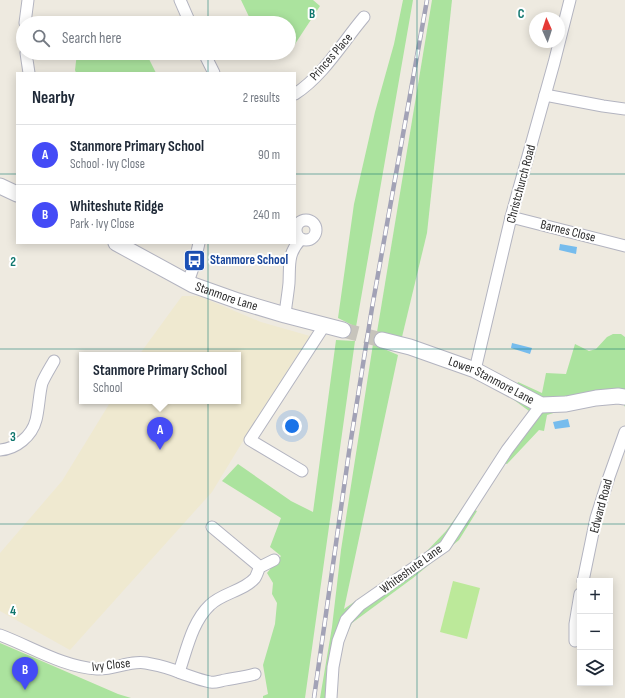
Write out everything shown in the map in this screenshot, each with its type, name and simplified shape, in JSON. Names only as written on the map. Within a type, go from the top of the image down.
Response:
[{"type":"street","points":[[26,16],[28,0]]},
{"type":"street","points":[[180,0],[187,16]]},
{"type":"street","name":"Christchurch Road","points":[[475,370],[511,217],[570,0]]},
{"type":"street","name":"Princes Place","points":[[296,93],[318,73],[338,51],[364,17]]},
{"type":"street","points":[[27,60],[29,72]]},
{"type":"street","points":[[208,60],[214,72]]},
{"type":"street","points":[[545,95],[625,109]]},
{"type":"street","points":[[0,186],[16,194]]},
{"type":"street","name":"Barnes Close","points":[[511,217],[625,246]]},
{"type":"street","points":[[285,315],[289,284],[289,264],[294,246],[301,239]]},
{"type":"street","name":"Stanmore Lane","points":[[118,244],[188,282],[238,301],[324,326],[344,330]]},
{"type":"street","points":[[188,282],[199,244]]},
{"type":"street","points":[[302,471],[250,440],[324,326]]},
{"type":"street","name":"Lower Stanmore Lane","points":[[382,340],[410,347],[475,370],[541,405],[566,404],[596,398],[618,396],[625,397]]},
{"type":"street","points":[[0,450],[20,443],[32,430],[36,420],[43,381],[54,361]]},
{"type":"street","name":"Whiteshute Lane","points":[[331,698],[333,667],[338,641],[346,620],[360,605],[445,546],[507,450],[541,405]]},
{"type":"street","name":"Edward Road","points":[[584,578],[596,518],[625,432]]},
{"type":"street","points":[[212,527],[260,567]]},
{"type":"street","points":[[179,672],[198,620],[205,611],[222,597],[248,584],[256,577],[260,567],[274,560]]},
{"type":"street","points":[[575,641],[574,624],[577,609]]},
{"type":"street","name":"Ivy Close","points":[[0,635],[49,656],[80,667],[99,669],[143,662],[211,682],[241,678],[255,674]]},
{"type":"shaded area","points":[[182,296],[199,296],[261,322],[310,336],[257,418],[212,492],[70,650],[0,611],[0,553],[62,481],[109,404],[241,404],[241,352],[141,352]]},
{"type":"green space","points":[[241,0],[313,0],[320,6],[296,42],[296,16],[249,16]]},
{"type":"green space","points":[[403,0],[413,0],[356,327],[338,318],[354,204],[375,112],[394,44]]},
{"type":"green space","points":[[432,0],[452,0],[427,233],[402,337],[377,332]]},
{"type":"green space","points":[[76,60],[150,60],[156,72],[76,72]]},
{"type":"green space","points":[[613,334],[621,334],[625,337],[625,407],[622,401],[582,404],[547,415],[544,431],[539,430],[507,464],[497,461],[529,411],[510,397],[518,382],[542,393],[546,373],[566,374],[575,344],[589,351],[596,349],[607,337]]},
{"type":"green space","points":[[336,340],[355,341],[305,698],[263,698],[263,696],[268,694],[263,665],[275,624],[277,603],[272,594],[273,583],[267,573],[281,556],[270,547],[281,518],[222,481],[238,464],[291,501],[313,512]]},
{"type":"green space","points":[[373,344],[398,355],[344,609],[426,552],[446,531],[464,506],[477,511],[459,540],[413,578],[352,623],[343,642],[338,668],[336,698],[320,698],[332,627],[341,550]]},
{"type":"green space","points":[[453,581],[480,588],[467,639],[440,632]]},
{"type":"green space","points":[[0,643],[118,694],[131,698],[0,698]]},
{"type":"water","points":[[560,244],[577,247],[576,254],[559,250]]},
{"type":"water","points":[[512,343],[532,348],[530,354],[511,348]]},
{"type":"water","points":[[568,419],[570,427],[555,429],[553,422]]},
{"type":"tunnel","points":[[343,330],[382,340]]},
{"type":"railway","points":[[314,698],[349,452],[372,308],[427,0]]},
{"type":"place","name":"Stanmore School","points":[[195,260]]},
{"type":"place","name":"Stanmore Primary School","points":[[160,450]]},
{"type":"place","name":"Whiteshute Ridge","points":[[25,690]]}]
